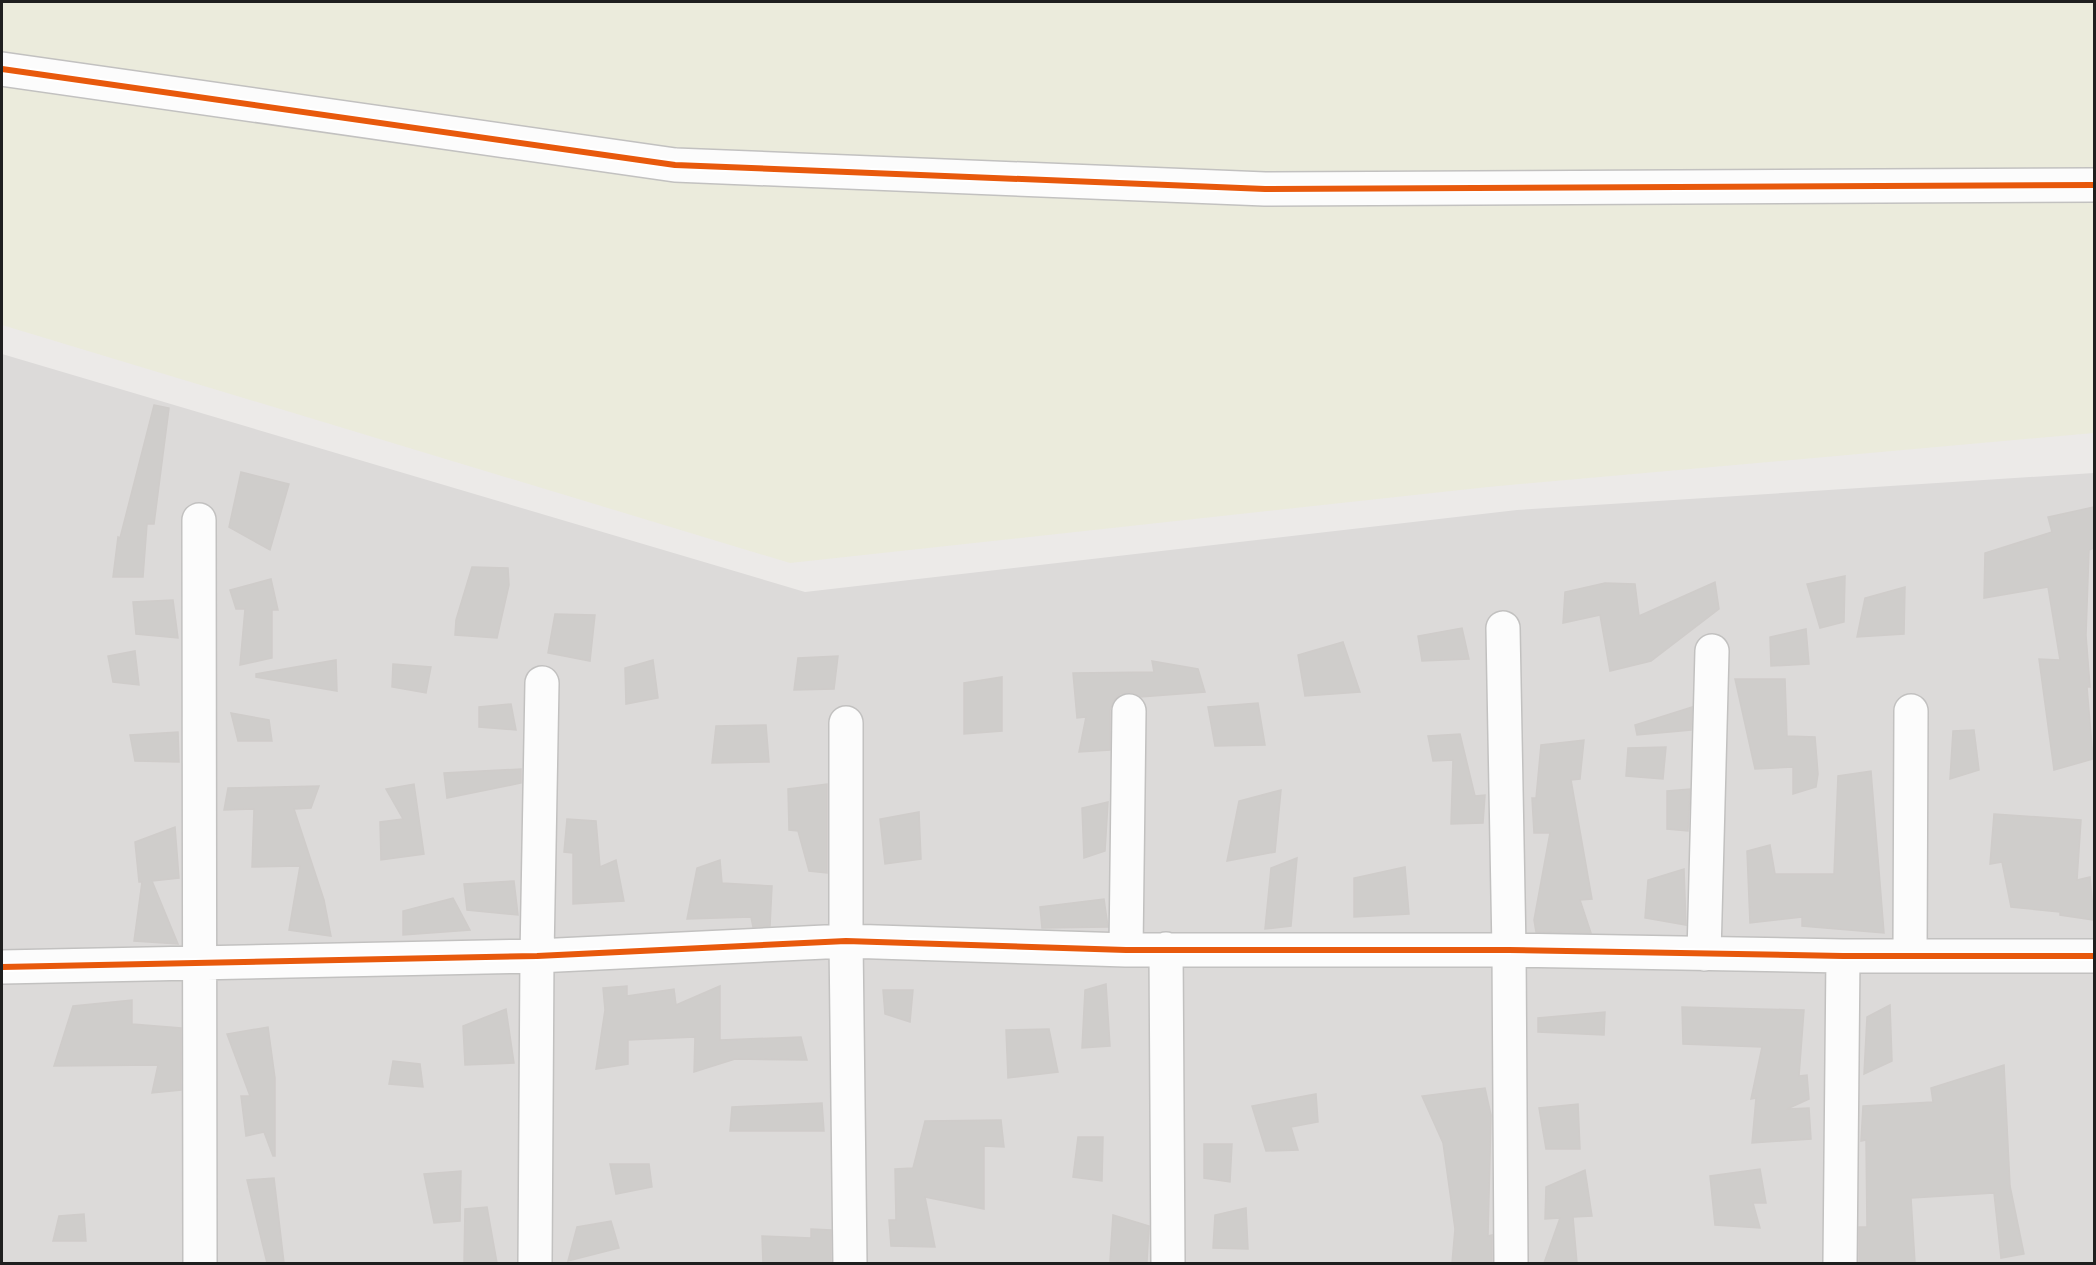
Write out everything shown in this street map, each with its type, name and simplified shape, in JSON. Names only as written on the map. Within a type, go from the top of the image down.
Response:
[{"type":"street","points":[[2,69],[675,165],[1265,189],[2094,185]]},
{"type":"street","points":[[200,520],[200,1263]]},
{"type":"street","points":[[1503,628],[1509,950],[1511,1263]]},
{"type":"street","points":[[1704,954],[1712,651]]},
{"type":"street","points":[[535,1263],[542,683]]},
{"type":"street","points":[[1126,950],[1129,711]]},
{"type":"street","points":[[1910,957],[1911,711]]},
{"type":"street","points":[[846,723],[850,1263]]},
{"type":"street","points":[[2,967],[537,956],[846,941],[1126,950],[1509,950],[1910,957],[2094,957]]},
{"type":"street","points":[[1166,949],[1168,1263]]},
{"type":"street","points":[[1840,1263],[1843,956]]},
{"type":"shaded area","points":[[2,2],[2094,2],[2094,433],[1488,487],[790,563],[2,325]]},
{"type":"shaded area","points":[[2,354],[805,592],[1517,510],[2094,473],[2094,1263],[2,1263]]},
{"type":"building","points":[[154,405],[169,408],[154,524],[147,524],[143,577],[113,577],[118,537],[120,538]]},
{"type":"building","points":[[241,472],[289,484],[270,550],[229,527]]},
{"type":"building","points":[[2094,507],[2094,548],[2089,550],[2086,635],[2090,687],[2087,687],[2093,759],[2054,770],[2039,659],[2060,660],[2048,587],[1984,598],[1985,553],[2052,532],[2048,517]]},
{"type":"building","points":[[472,567],[508,568],[509,585],[497,638],[455,635],[456,620]]},
{"type":"building","points":[[1845,576],[1844,622],[1820,628],[1807,584]]},
{"type":"building","points":[[271,579],[278,610],[272,610],[272,658],[240,665],[245,609],[236,609],[230,590]]},
{"type":"building","points":[[1715,582],[1719,609],[1651,661],[1610,671],[1600,615],[1563,623],[1565,592],[1605,583],[1635,584],[1639,616]]},
{"type":"building","points":[[1905,587],[1904,634],[1857,637],[1865,598]]},
{"type":"building","points":[[173,600],[178,638],[136,634],[133,602]]},
{"type":"building","points":[[555,614],[595,615],[590,661],[548,653]]},
{"type":"building","points":[[1462,628],[1469,659],[1422,661],[1418,636]]},
{"type":"building","points":[[1806,629],[1809,664],[1771,666],[1770,637]]},
{"type":"building","points":[[1343,642],[1360,692],[1305,696],[1298,655]]},
{"type":"building","points":[[135,651],[139,685],[113,682],[108,656]]},
{"type":"building","points":[[838,656],[834,689],[794,690],[798,658]]},
{"type":"building","points":[[336,660],[337,691],[256,677],[256,674]]},
{"type":"building","points":[[653,660],[658,698],[626,704],[625,668]]},
{"type":"building","points":[[1152,661],[1198,669],[1205,692],[1140,697],[1130,692],[1120,694],[1113,701],[1110,710],[1110,750],[1079,752],[1086,717],[1077,718],[1073,673],[1154,672]]},
{"type":"building","points":[[393,664],[431,667],[426,693],[392,687]]},
{"type":"building","points":[[1002,677],[1002,731],[964,734],[964,683]]},
{"type":"building","points":[[1735,679],[1785,679],[1787,736],[1815,737],[1818,774],[1816,787],[1793,794],[1793,767],[1755,769]]},
{"type":"building","points":[[1258,703],[1265,745],[1215,746],[1208,707]]},
{"type":"building","points":[[511,704],[516,730],[479,727],[479,707]]},
{"type":"building","points":[[1692,707],[1691,730],[1637,735],[1635,725]]},
{"type":"building","points":[[231,713],[269,720],[272,741],[238,741]]},
{"type":"building","points":[[766,725],[769,762],[712,763],[716,726]]},
{"type":"building","points":[[1974,730],[1979,770],[1950,779],[1953,731]]},
{"type":"building","points":[[178,732],[179,762],[135,761],[130,735]]},
{"type":"building","points":[[1460,734],[1475,796],[1485,795],[1483,823],[1451,824],[1453,760],[1433,761],[1428,736]]},
{"type":"building","points":[[1584,740],[1580,779],[1571,780],[1592,899],[1580,900],[1591,933],[1536,932],[1534,920],[1550,833],[1534,833],[1532,798],[1536,798],[1541,745]]},
{"type":"building","points":[[1666,747],[1663,779],[1626,776],[1628,748]]},
{"type":"building","points":[[521,769],[521,783],[447,798],[444,773]]},
{"type":"building","points":[[1871,771],[1884,933],[1802,926],[1802,917],[1750,923],[1747,851],[1770,845],[1775,874],[1834,874],[1838,776]]},
{"type":"building","points":[[414,784],[424,854],[381,860],[380,822],[403,819],[386,789]]},
{"type":"building","points":[[827,784],[827,873],[809,871],[798,831],[789,830],[788,789]]},
{"type":"building","points":[[319,786],[311,808],[294,809],[324,900],[331,936],[289,930],[300,866],[252,867],[254,809],[224,810],[228,788]]},
{"type":"building","points":[[1690,789],[1688,831],[1667,829],[1667,791]]},
{"type":"building","points":[[1281,790],[1275,852],[1227,861],[1239,801]]},
{"type":"building","points":[[1108,802],[1105,851],[1084,858],[1082,808]]},
{"type":"building","points":[[919,812],[921,859],[885,864],[880,819]]},
{"type":"building","points":[[1994,814],[2081,820],[2077,880],[2090,877],[2094,920],[2060,915],[2060,912],[2011,907],[2002,862],[1990,864]]},
{"type":"building","points":[[567,819],[596,821],[600,867],[616,860],[624,901],[573,904],[573,853],[564,852]]},
{"type":"building","points":[[175,827],[179,878],[152,881],[178,944],[134,941],[142,882],[139,882],[135,842]]},
{"type":"building","points":[[1297,858],[1291,926],[1265,929],[1271,868]]},
{"type":"building","points":[[720,860],[722,883],[772,886],[770,926],[753,927],[751,917],[687,919],[697,868]]},
{"type":"building","points":[[1405,867],[1409,914],[1354,917],[1354,878]]},
{"type":"building","points":[[1684,869],[1686,925],[1645,918],[1648,880]]},
{"type":"building","points":[[514,881],[518,915],[467,910],[464,884]]},
{"type":"building","points":[[453,898],[470,930],[403,935],[403,911]]},
{"type":"building","points":[[1104,899],[1108,927],[1042,928],[1040,907]]},
{"type":"building","points":[[1106,984],[1110,1046],[1082,1048],[1085,990]]},
{"type":"building","points":[[627,986],[627,996],[674,989],[676,1005],[720,986],[720,1040],[801,1037],[807,1060],[735,1059],[694,1072],[695,1037],[628,1040],[628,1064],[596,1069],[605,1010],[603,988]]},
{"type":"building","points":[[883,990],[913,990],[910,1022],[885,1014]]},
{"type":"building","points":[[132,1000],[132,1024],[181,1028],[181,1090],[152,1093],[158,1065],[54,1066],[73,1006]]},
{"type":"building","points":[[1890,1005],[1892,1061],[1864,1074],[1867,1017]]},
{"type":"building","points":[[1682,1007],[1804,1010],[1799,1076],[1807,1075],[1809,1099],[1787,1109],[1809,1108],[1811,1139],[1752,1143],[1756,1098],[1751,1099],[1762,1047],[1683,1044]]},
{"type":"building","points":[[506,1009],[514,1063],[465,1065],[463,1026]]},
{"type":"building","points":[[1605,1012],[1604,1035],[1538,1032],[1538,1018]]},
{"type":"building","points":[[268,1027],[275,1078],[275,1156],[273,1156],[264,1132],[246,1136],[241,1096],[250,1096],[227,1034]]},
{"type":"building","points":[[1049,1029],[1058,1072],[1008,1078],[1006,1030]]},
{"type":"building","points":[[393,1061],[420,1064],[423,1087],[389,1084]]},
{"type":"building","points":[[2004,1065],[2010,1186],[2024,1254],[2001,1258],[1994,1193],[1911,1198],[1915,1263],[1859,1263],[1859,1227],[1867,1227],[1866,1140],[1861,1141],[1863,1106],[1933,1102],[1931,1088]]},
{"type":"building","points":[[1485,1088],[1491,1115],[1488,1236],[1492,1235],[1492,1263],[1452,1263],[1455,1229],[1443,1143],[1422,1096]]},
{"type":"building","points":[[1316,1094],[1318,1122],[1291,1127],[1298,1150],[1266,1151],[1252,1106]]},
{"type":"building","points":[[822,1103],[824,1131],[730,1131],[732,1107]]},
{"type":"building","points":[[1578,1104],[1580,1149],[1546,1149],[1539,1108]]},
{"type":"building","points":[[1001,1120],[1004,1147],[984,1146],[984,1209],[925,1197],[935,1247],[891,1246],[889,1220],[896,1220],[895,1169],[913,1168],[925,1121]]},
{"type":"building","points":[[1078,1137],[1103,1137],[1102,1181],[1073,1177]]},
{"type":"building","points":[[1204,1144],[1232,1144],[1230,1182],[1204,1178]]},
{"type":"building","points":[[610,1164],[649,1164],[652,1187],[616,1194]]},
{"type":"building","points":[[1760,1169],[1766,1203],[1753,1203],[1760,1228],[1715,1225],[1710,1176]]},
{"type":"building","points":[[1585,1170],[1592,1216],[1573,1217],[1577,1263],[1544,1263],[1560,1218],[1545,1219],[1546,1187]]},
{"type":"building","points":[[461,1171],[460,1221],[434,1223],[424,1174]]},
{"type":"building","points":[[274,1178],[284,1263],[267,1263],[247,1180]]},
{"type":"building","points":[[487,1207],[497,1263],[464,1263],[465,1209]]},
{"type":"building","points":[[1246,1208],[1248,1249],[1213,1248],[1215,1215]]},
{"type":"building","points":[[84,1214],[86,1241],[53,1241],[59,1216]]},
{"type":"building","points":[[1113,1215],[1149,1226],[1147,1262],[1110,1261]]},
{"type":"building","points":[[611,1221],[619,1248],[568,1261],[577,1227]]},
{"type":"building","points":[[811,1229],[831,1230],[831,1263],[763,1263],[762,1236],[811,1238]]},
{"type":"cycle path","points":[[2,69],[675,165],[1265,189],[2094,185]]},
{"type":"cycle path","points":[[2,967],[537,956],[846,941],[1126,950],[1509,950],[1843,956],[2094,956]]}]
